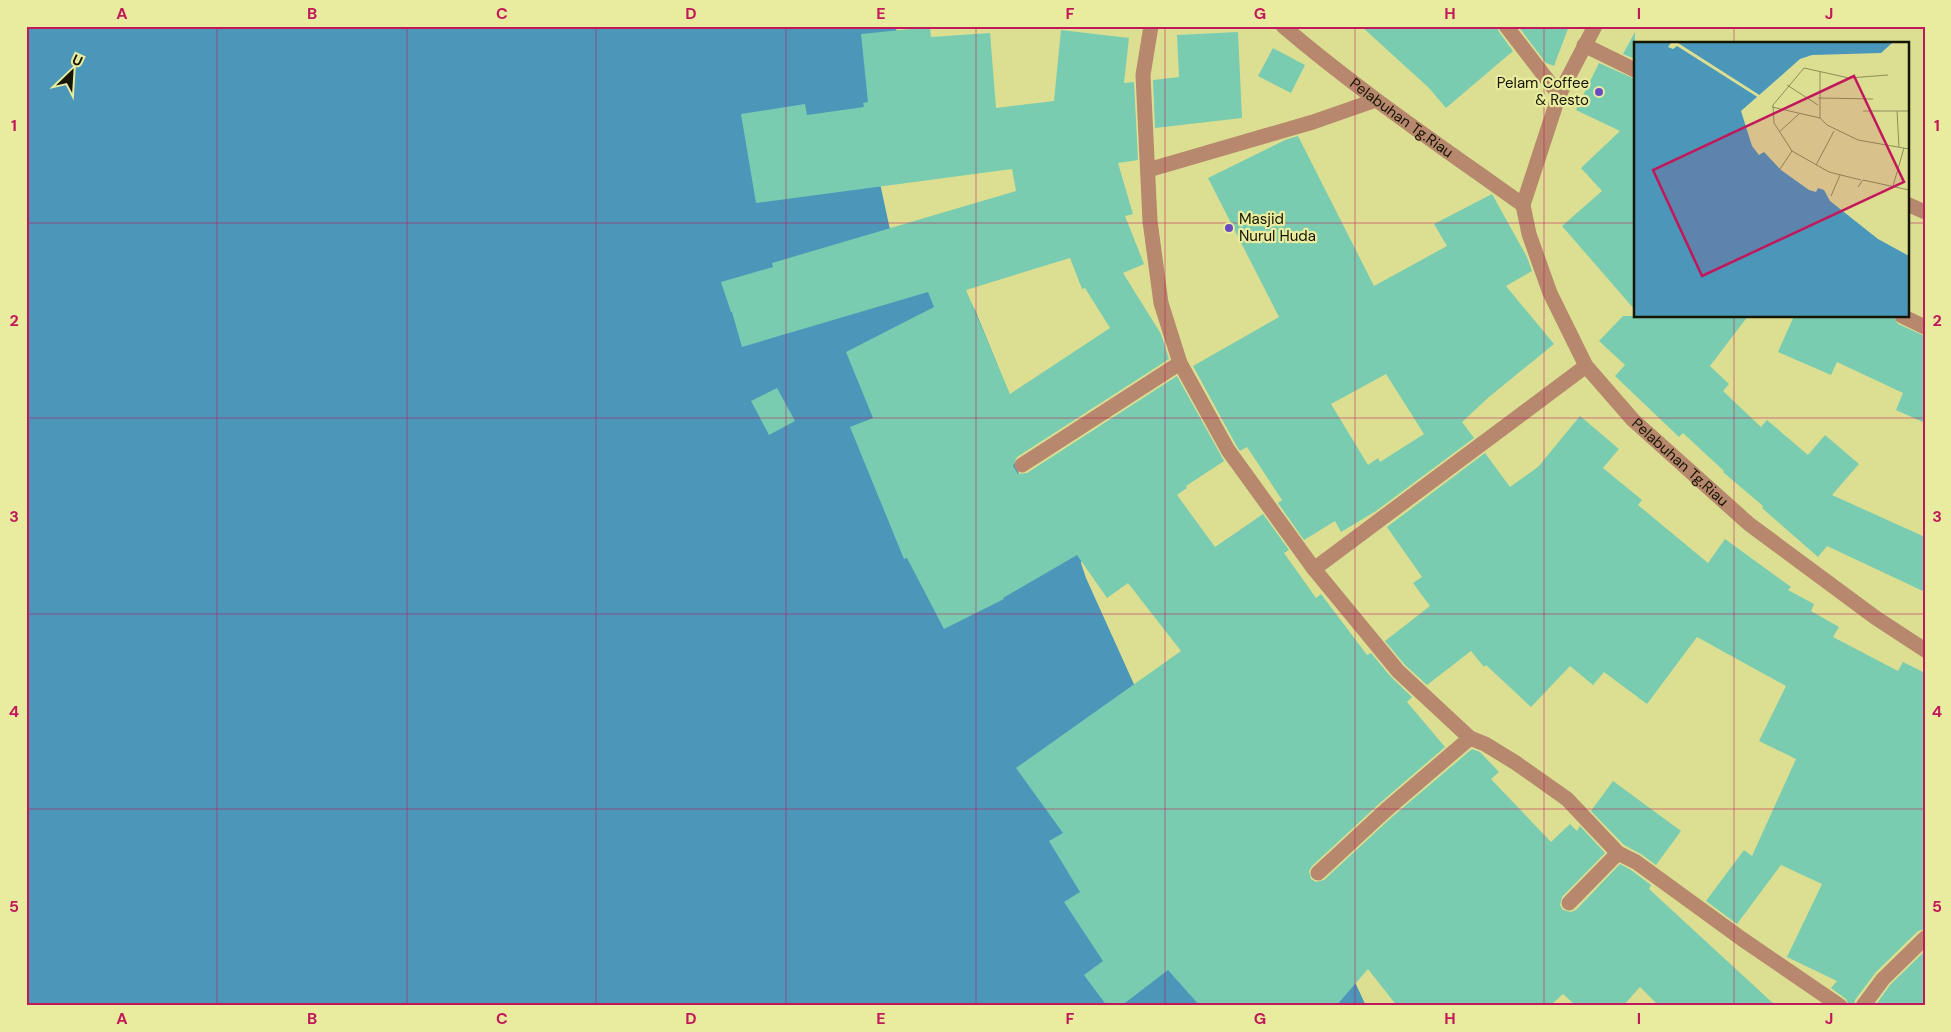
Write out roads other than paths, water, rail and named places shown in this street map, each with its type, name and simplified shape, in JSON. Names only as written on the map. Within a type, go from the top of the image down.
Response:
[{"type":"street","points":[[1151,26],[1143,75],[1150,221],[1161,303],[1180,363],[1228,450],[1314,568],[1398,671],[1470,738],[1486,744],[1567,799],[1618,853],[1636,862],[1742,939],[1840,1006]]},
{"type":"street","name":"Pelabuhan Tg.Riau","points":[[1283,26],[1319,57],[1376,100],[1523,205]]},
{"type":"street","points":[[1506,26],[1559,95]]},
{"type":"street","name":"Pelabuhan Tg.Riau","points":[[1595,26],[1559,95],[1523,205],[1529,234],[1550,293],[1586,366],[1633,420],[1748,524],[1876,618],[1925,650]]},
{"type":"street","points":[[1584,45],[1634,70]]},
{"type":"street","points":[[1148,170],[1313,122],[1376,100]]},
{"type":"street","points":[[1908,204],[1925,212]]},
{"type":"street","points":[[1906,318],[1925,327]]},
{"type":"street","points":[[1022,464],[1180,363]]},
{"type":"street","points":[[1314,568],[1586,366]]},
{"type":"street","points":[[1318,873],[1386,810],[1470,738]]},
{"type":"street","points":[[1569,902],[1618,853]]},
{"type":"street","points":[[1863,1006],[1883,979],[1925,938]]},
{"type":"water","points":[[26,26],[897,26],[889,72],[878,174],[889,225],[904,273],[954,272],[975,310],[998,366],[981,385],[1020,476],[1084,548],[1081,563],[1086,578],[1142,702],[1296,901],[1344,958],[1366,1006],[26,1006]]},
{"type":"place","name":"Pelam Coffee & Resto","points":[[1599,92]]},
{"type":"place","name":"Masjid Nurul Huda","points":[[1229,228]]}]
